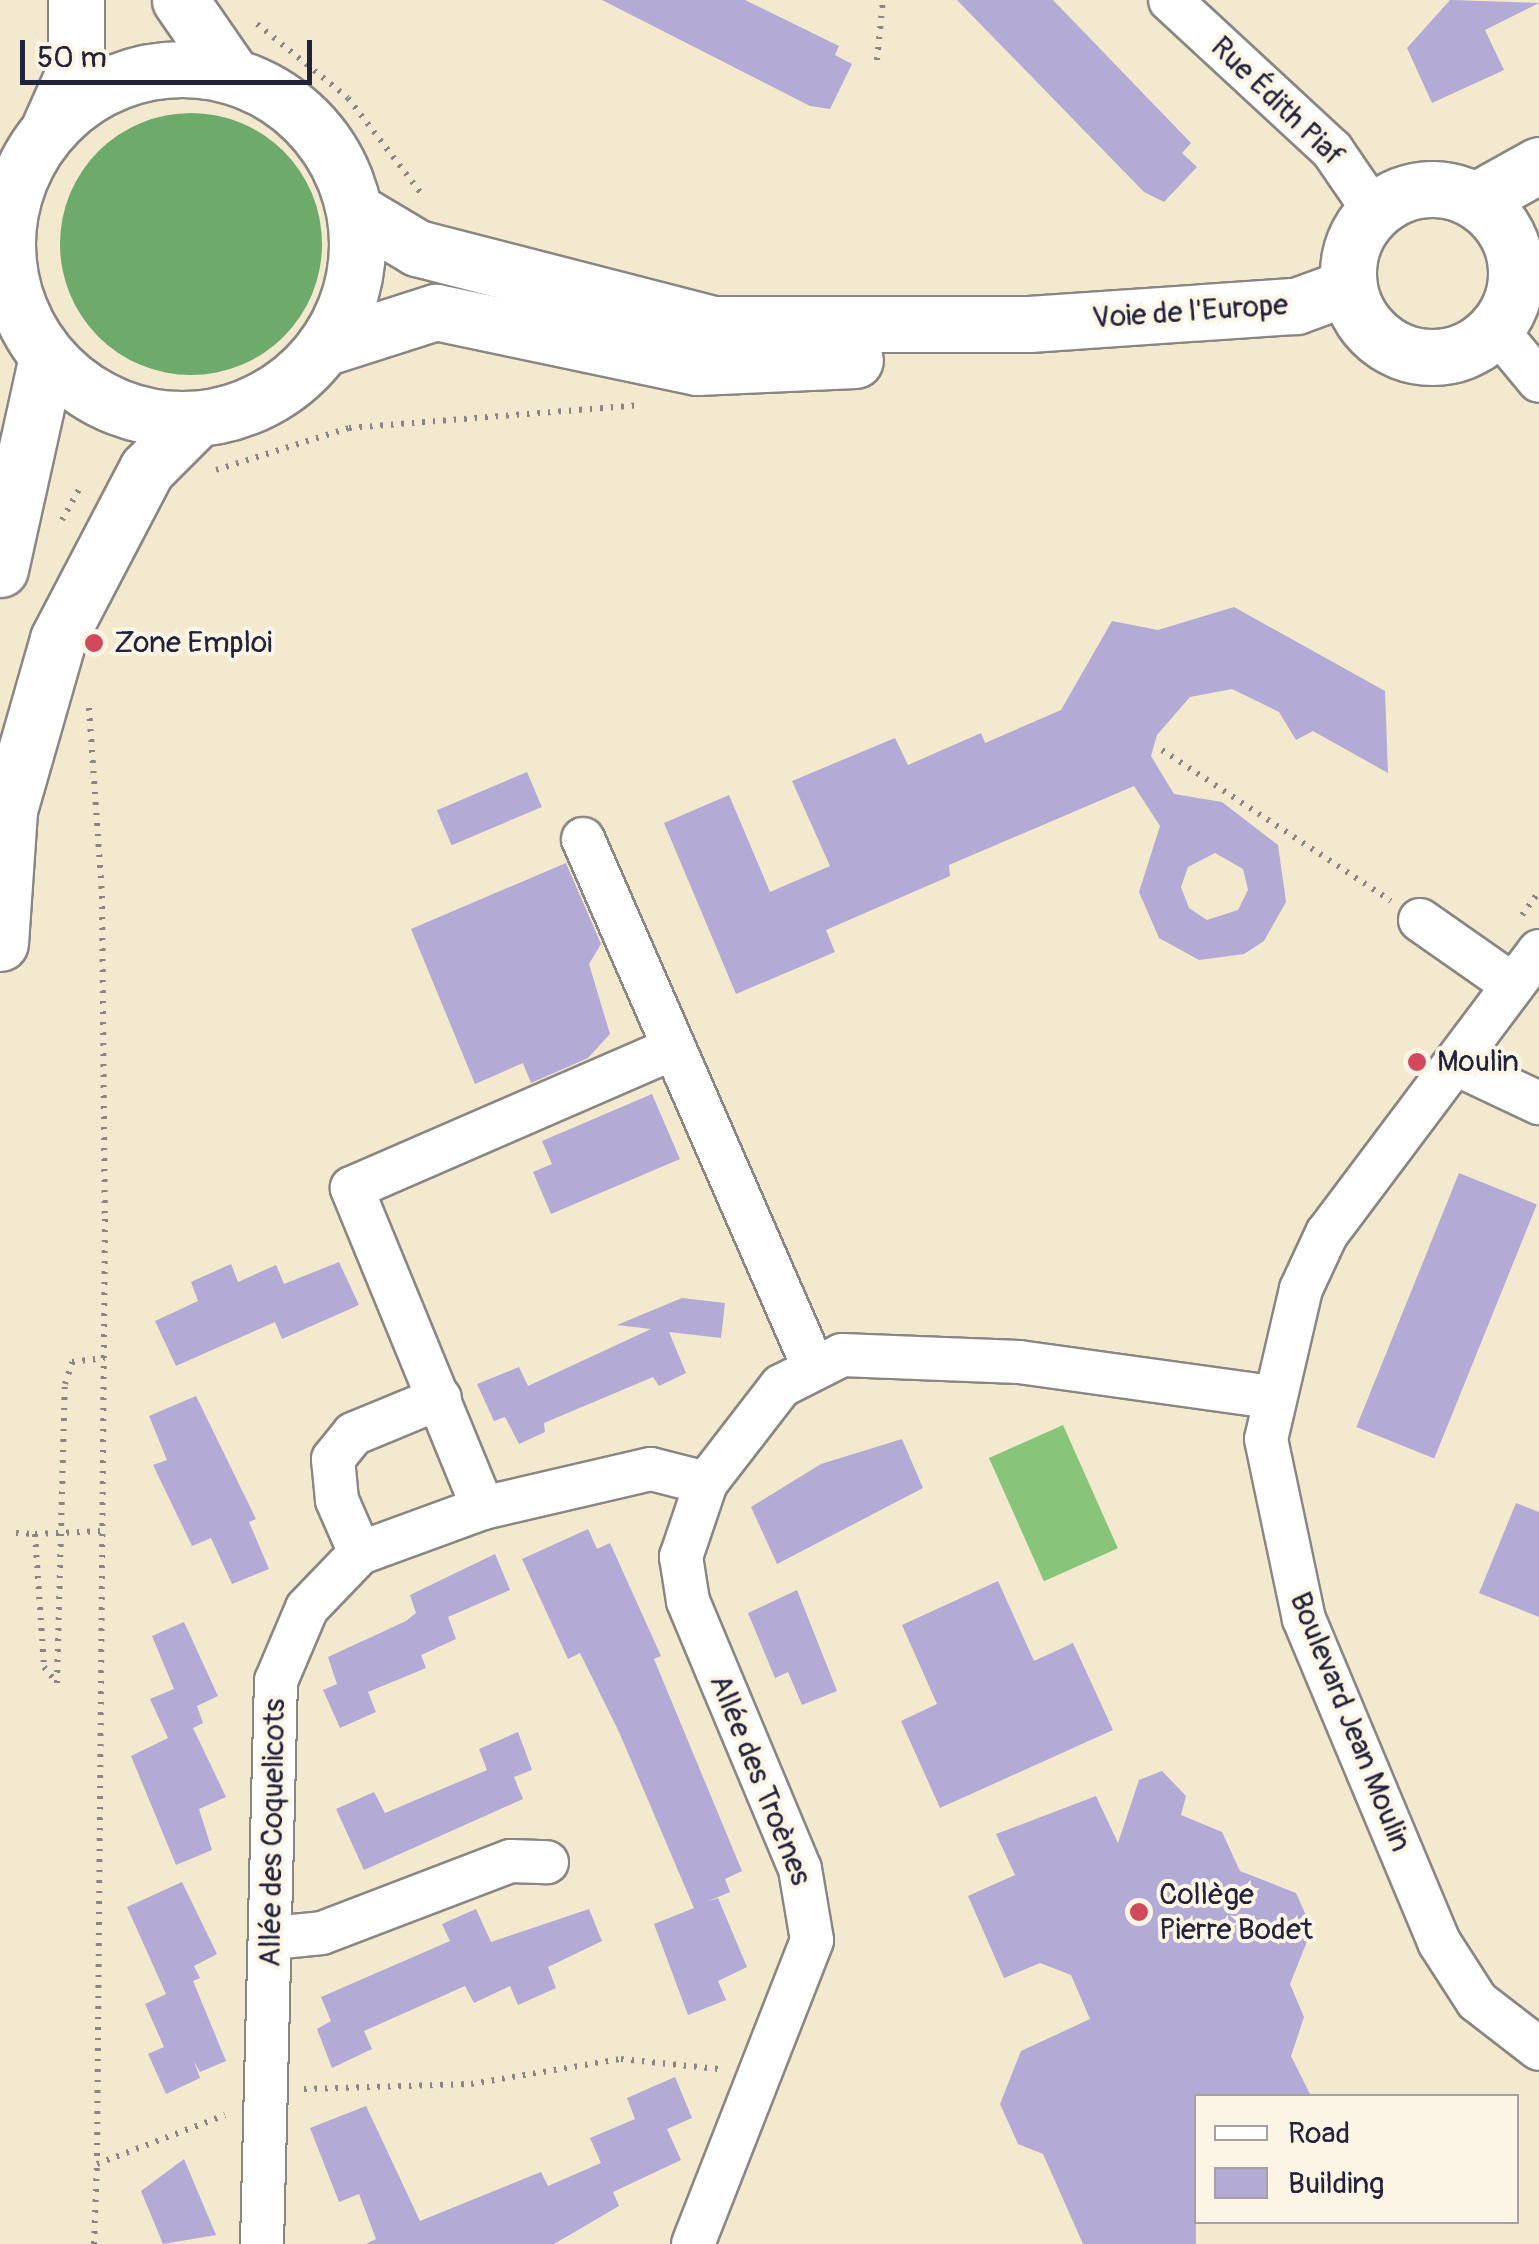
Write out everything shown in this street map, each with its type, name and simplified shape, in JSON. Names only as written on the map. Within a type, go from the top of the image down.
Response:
[{"type":"main road","points":[[76,0],[76,68],[50,126],[22,171],[3,222],[17,301],[48,357],[114,406],[197,419],[274,392],[323,348],[353,283],[354,211],[312,125],[230,74],[180,0]]},
{"type":"main road","points":[[50,126],[133,74],[230,74]]},
{"type":"main road","points":[[1476,200],[1539,165]]},
{"type":"main road","points":[[1412,190],[1476,200],[1528,250],[1510,309],[1496,329],[1441,358],[1410,354],[1359,317],[1348,288],[1352,246],[1374,211],[1412,190]]},
{"type":"main road","points":[[354,211],[417,248],[713,324],[1029,324]]},
{"type":"main road","name":"Voie de l'Europe","points":[[1029,324],[1296,306],[1348,288]]},
{"type":"main road","points":[[323,348],[436,312],[748,370],[890,357],[1029,324]]},
{"type":"main road","points":[[4,554],[48,357]]},
{"type":"main road","points":[[0,943],[9,810],[35,706],[126,502],[197,419]]},
{"type":"street","name":"Rue Édith Piaf","points":[[1186,5],[1332,150],[1374,211]]},
{"type":"street","points":[[1496,329],[1539,381]]},
{"type":"street","points":[[583,839],[813,1366]]},
{"type":"street","points":[[1420,920],[1513,985]]},
{"type":"street","name":"Boulevard Jean Moulin","points":[[1539,951],[1327,1233],[1272,1397],[1266,1439],[1285,1552],[1340,1710],[1454,1971],[1539,2049]]},
{"type":"street","points":[[482,1508],[352,1188],[672,1049]]},
{"type":"street","points":[[1456,1064],[1539,1103]]},
{"type":"street","points":[[706,1483],[758,1411],[813,1366],[903,1353],[1272,1397]]},
{"type":"street","points":[[360,1553],[337,1500],[333,1459],[353,1434],[440,1398]]},
{"type":"street","name":"Allée des Coquelicots","points":[[262,2244],[276,1681],[307,1608],[360,1553],[482,1508],[651,1468],[706,1483]]},
{"type":"street","name":"Allée des Troènes","points":[[692,2244],[806,1964],[811,1912],[688,1601],[682,1557],[706,1483]]},
{"type":"street","points":[[272,1938],[322,1933],[511,1861],[547,1862]]},
{"type":"path","points":[[877,60],[883,0]]},
{"type":"path","points":[[243,12],[348,98],[425,197]]},
{"type":"path","points":[[204,478],[349,428],[662,402]]},
{"type":"path","points":[[4,554],[54,534],[85,478],[126,502]]},
{"type":"path","points":[[82,694],[102,896],[104,1532],[94,2244]]},
{"type":"path","points":[[1162,750],[1420,920]]},
{"type":"path","points":[[35,1534],[44,1667],[57,1683],[66,1534],[68,1372],[81,1357],[104,1358]]},
{"type":"path","points":[[16,1533],[104,1532]]},
{"type":"path","points":[[97,2164],[266,2100],[426,2088],[621,2059],[724,2070],[756,2084]]},
{"type":"green space","points":[[191,113],[241,123],[264,135],[283,152],[300,171],[312,194],[322,244],[312,294],[300,317],[283,336],[264,353],[241,365],[191,375],[141,365],[118,353],[99,336],[82,317],[70,294],[60,244],[70,194],[82,171],[99,152],[118,135],[141,123]]},
{"type":"green space","points":[[1063,1425],[1118,1548],[1044,1581],[989,1458]]},
{"type":"building","points":[[602,0],[745,0],[839,46],[835,55],[852,64],[830,109],[810,106]]},
{"type":"building","points":[[957,0],[1053,0],[1191,143],[1182,153],[1197,167],[1164,202],[1144,192]]},
{"type":"building","points":[[1450,0],[1539,3],[1485,30],[1504,70],[1432,103],[1407,48]]},
{"type":"building","points":[[1234,607],[1385,691],[1388,773],[1313,731],[1296,740],[1279,712],[1232,689],[1190,697],[1157,735],[1151,756],[1174,794],[1222,802],[1278,845],[1286,902],[1264,941],[1244,954],[1199,960],[1159,938],[1139,892],[1160,826],[1134,786],[949,865],[950,876],[826,930],[835,952],[736,994],[664,823],[729,795],[770,892],[830,866],[792,781],[895,738],[908,765],[981,733],[985,743],[1061,710],[1112,621],[1158,630]],"holes":[[[1215,853],[1243,869],[1248,890],[1238,910],[1207,920],[1189,908],[1181,887],[1188,867]]]},
{"type":"building","points":[[527,772],[542,807],[452,845],[437,810]]},
{"type":"building","points":[[566,863],[601,944],[589,964],[610,1034],[588,1058],[531,1083],[523,1063],[475,1084],[411,929]]},
{"type":"building","points":[[652,1094],[680,1159],[551,1214],[533,1172],[552,1164],[542,1141]]},
{"type":"building","points":[[1459,1173],[1537,1204],[1434,1459],[1356,1427]]},
{"type":"building","points":[[339,1262],[359,1305],[282,1339],[275,1322],[176,1366],[155,1321],[198,1301],[191,1282],[231,1264],[238,1282],[276,1265],[284,1284]]},
{"type":"building","points":[[682,1298],[725,1303],[721,1338],[669,1332],[686,1373],[659,1386],[653,1377],[544,1423],[545,1432],[519,1444],[505,1417],[494,1421],[477,1384],[519,1367],[528,1386],[651,1329],[617,1325]]},
{"type":"building","points":[[196,1396],[256,1519],[249,1522],[269,1569],[232,1584],[211,1538],[192,1546],[153,1465],[167,1460],[149,1416]]},
{"type":"building","points":[[902,1439],[923,1488],[777,1564],[751,1507],[821,1464]]},
{"type":"building","points":[[1516,1503],[1539,1512],[1539,1617],[1479,1593]]},
{"type":"building","points":[[588,1529],[597,1549],[610,1543],[661,1656],[654,1659],[742,1871],[725,1879],[730,1892],[706,1902],[718,1898],[747,1967],[718,1981],[726,2000],[688,2015],[654,1924],[694,1908],[619,1732],[580,1653],[568,1659],[522,1559]]},
{"type":"building","points":[[495,1554],[510,1590],[448,1617],[456,1639],[421,1655],[426,1668],[368,1692],[376,1712],[340,1728],[323,1690],[337,1684],[328,1657],[406,1621],[416,1613],[410,1595]]},
{"type":"building","points":[[998,1581],[1034,1661],[1073,1643],[1113,1730],[940,1808],[901,1721],[937,1704],[902,1625]]},
{"type":"building","points":[[797,1590],[837,1691],[802,1705],[788,1672],[775,1678],[748,1613]]},
{"type":"building","points":[[184,1622],[218,1696],[197,1706],[203,1723],[193,1728],[226,1797],[199,1809],[212,1850],[176,1865],[131,1756],[168,1738],[150,1699],[174,1689],[152,1636]]},
{"type":"building","points":[[518,1732],[532,1770],[514,1777],[523,1799],[364,1870],[336,1809],[374,1792],[385,1813],[487,1770],[479,1749]]},
{"type":"building","name":"Collège Pierre Bodet","points":[[1162,1771],[1186,1796],[1181,1815],[1222,1832],[1240,1871],[1296,1893],[1312,1929],[1290,1984],[1304,2017],[1291,2056],[1310,2094],[1194,2094],[1196,2244],[1083,2244],[1043,2154],[1018,2144],[1000,2104],[1021,2051],[1090,2019],[1071,1975],[1040,1963],[1004,1978],[968,1896],[1015,1875],[996,1834],[1096,1796],[1118,1843],[1139,1780]]},
{"type":"building","points":[[182,1882],[217,1954],[194,1966],[200,1978],[193,1981],[226,2061],[200,2072],[194,2061],[200,2078],[166,2094],[148,2054],[164,2047],[145,2004],[166,1994],[127,1907]]},
{"type":"building","points":[[476,1909],[491,1942],[589,1909],[602,1941],[548,1967],[556,1988],[518,2005],[510,1986],[474,2003],[465,1986],[364,2031],[372,2049],[332,2068],[317,2029],[331,2021],[321,1997],[450,1941],[442,1924]]},
{"type":"building","points":[[675,2077],[692,2118],[667,2129],[681,2160],[613,2192],[619,2206],[554,2244],[366,2244],[376,2239],[359,2194],[339,2202],[310,2128],[366,2106],[420,2221],[541,2172],[548,2186],[601,2163],[590,2138],[635,2119],[627,2098]]},
{"type":"building","points":[[184,2159],[216,2235],[163,2244],[141,2191]]},
{"type":"place","name":"Zone Emploi","points":[[94,643]]},
{"type":"place","name":"Moulin","points":[[1417,1062]]},
{"type":"place","name":"Collège Pierre Bodet","points":[[1139,1912]]}]
